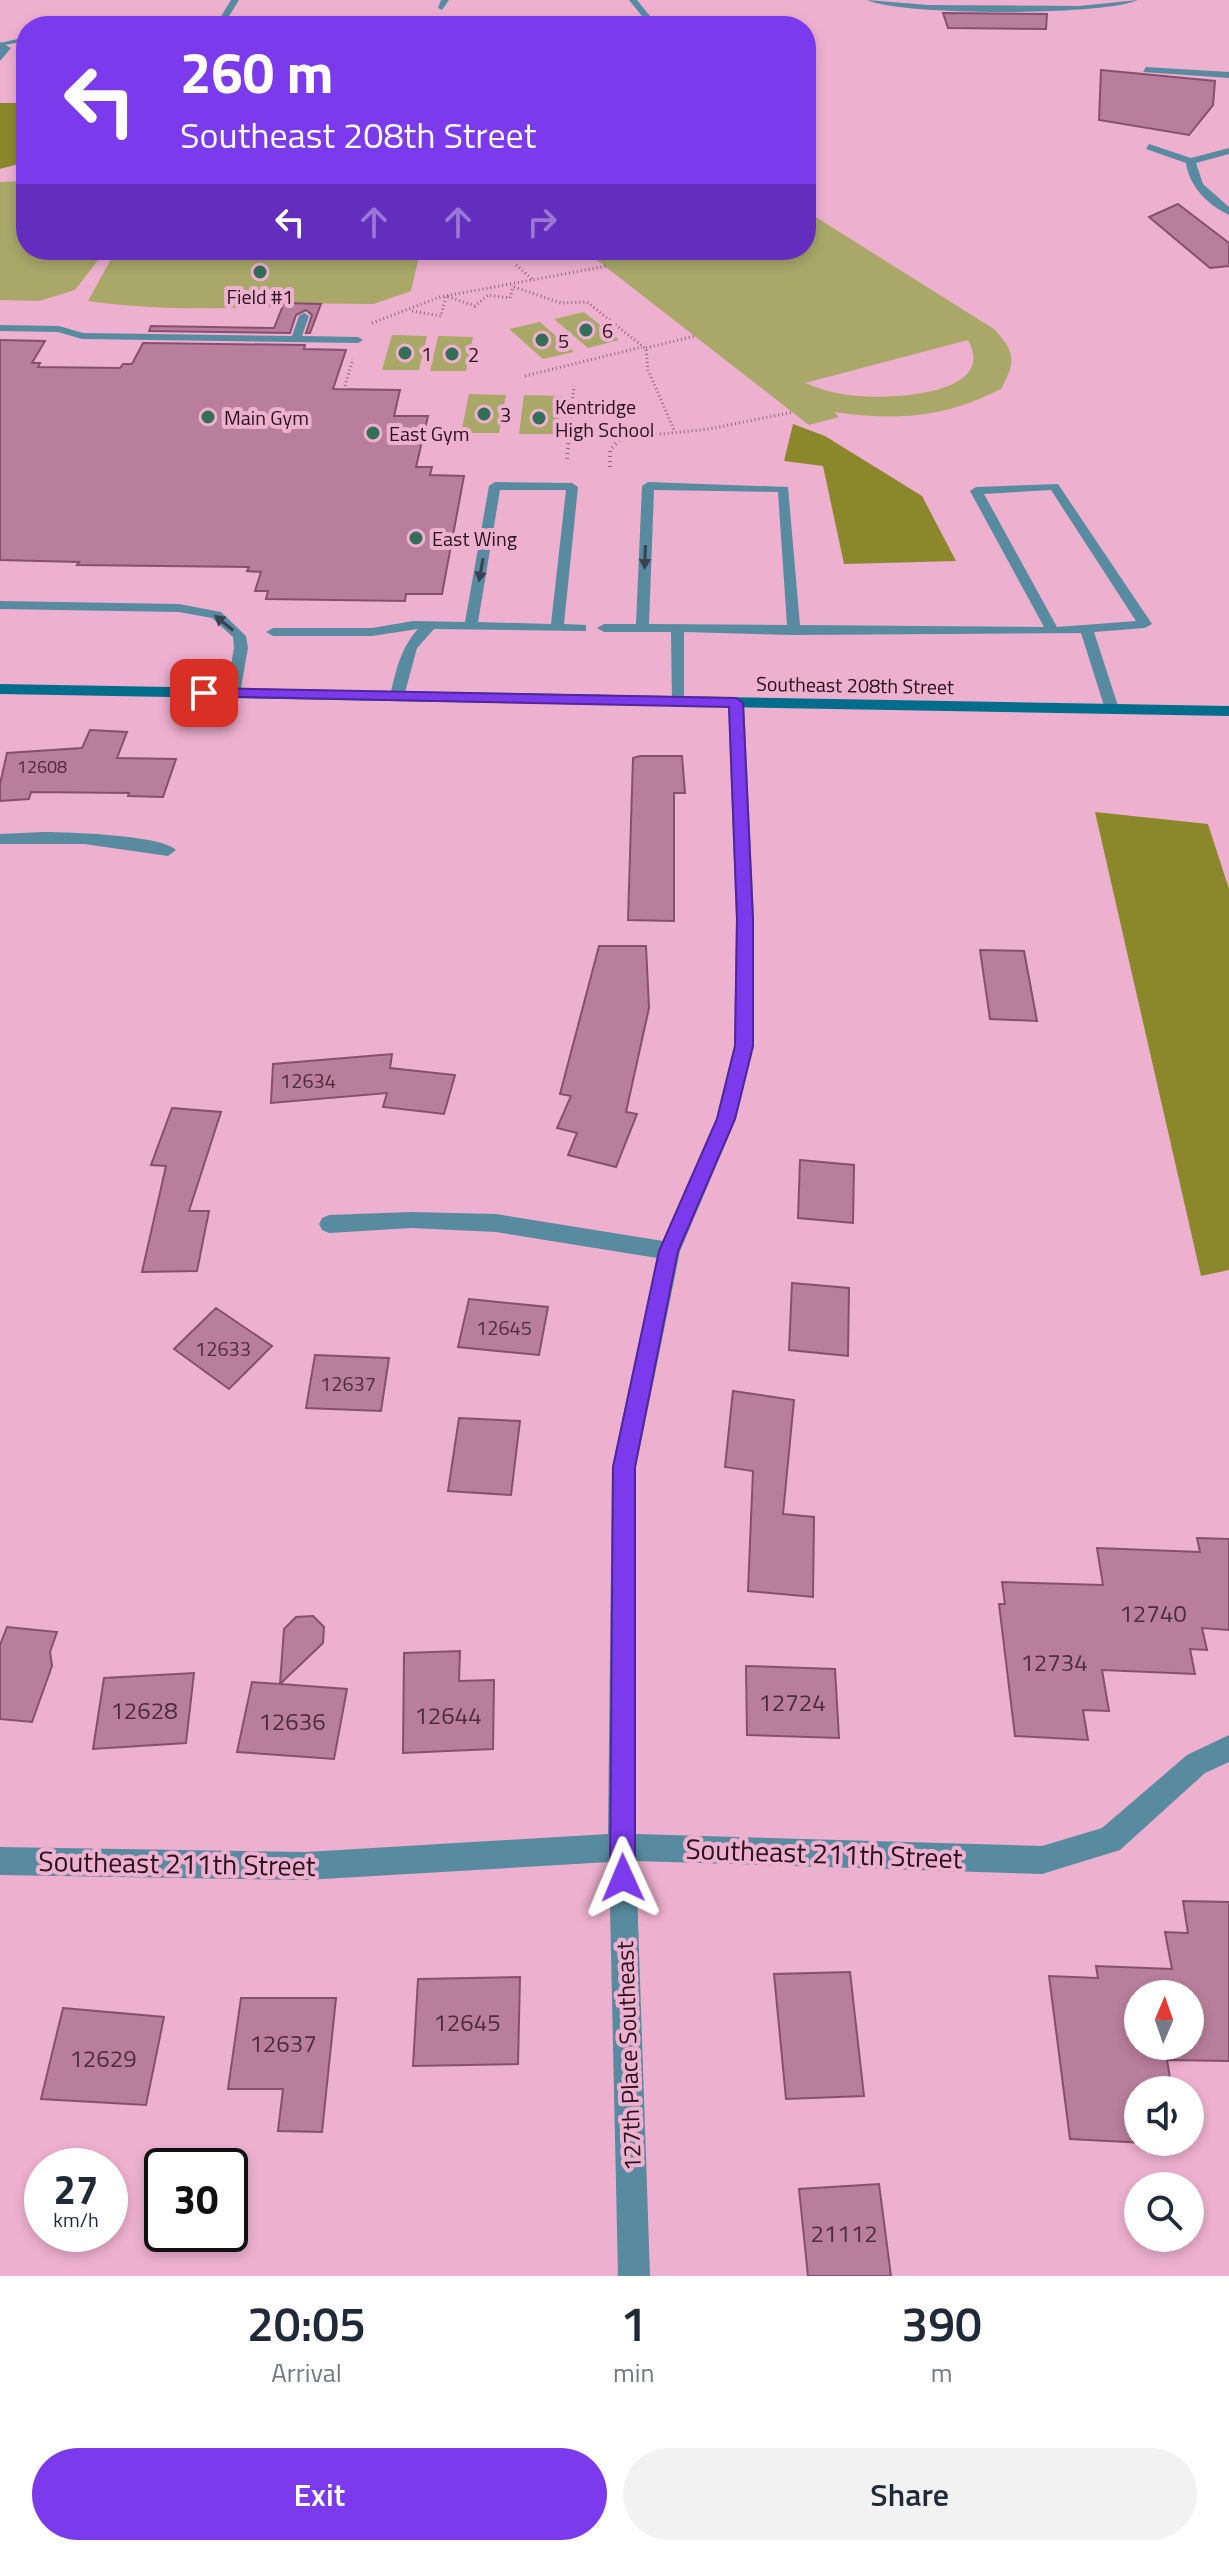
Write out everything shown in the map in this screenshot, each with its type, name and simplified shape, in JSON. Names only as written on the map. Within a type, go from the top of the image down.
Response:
[{"type":"main road","name":"Southeast 208th Street","points":[[0,689],[1229,711]]},
{"type":"street","points":[[633,0],[646,16]]},
{"type":"street","points":[[871,0],[928,7],[1079,8],[1134,0]]},
{"type":"street","points":[[0,58],[7,48],[1,45]]},
{"type":"street","points":[[1146,70],[1229,75]]},
{"type":"street","points":[[1149,147],[1191,161],[1229,151]]},
{"type":"street","points":[[1191,161],[1192,175],[1202,191],[1229,212]]},
{"type":"street","name":"127th Place Southeast","points":[[634,2276],[622,1847],[624,1467],[669,1251],[726,1119],[744,1046],[745,919],[736,703]]},
{"type":"street","points":[[0,839],[41,836],[104,838],[168,850]]},
{"type":"street","points":[[329,1224],[411,1220],[496,1223],[669,1251]]},
{"type":"street","name":"Southeast 211th Street","points":[[0,1861],[306,1866],[622,1847],[1042,1860],[1110,1840],[1196,1764],[1229,1748]]},
{"type":"lane","points":[[296,339],[304,316]]},
{"type":"lane","points":[[0,328],[59,329],[82,336],[358,340]]},
{"type":"lane","points":[[471,625],[495,486],[572,487],[557,627]]},
{"type":"lane","points":[[642,629],[648,486],[784,489],[794,631]]},
{"type":"lane","points":[[604,628],[1053,631],[1145,624],[1054,486],[976,491],[1053,631]]},
{"type":"lane","points":[[0,605],[179,608],[216,615],[239,636],[241,648],[233,693]]},
{"type":"lane","points":[[397,696],[408,648],[415,636],[431,625]]},
{"type":"lane","points":[[273,632],[372,632],[431,625],[581,628]]},
{"type":"lane","points":[[677,701],[678,629]]},
{"type":"lane","points":[[1087,630],[1112,709]]},
{"type":"path","points":[[516,265],[533,280]]},
{"type":"path","points":[[358,340],[371,324],[386,315],[446,296],[607,266]]},
{"type":"path","points":[[510,282],[514,287],[561,303],[587,302],[644,348],[648,370],[675,432]]},
{"type":"path","points":[[446,296],[475,306],[488,295],[510,298],[514,287]]},
{"type":"path","points":[[407,310],[441,316],[446,296]]},
{"type":"path","points":[[525,376],[695,336]]},
{"type":"path","points":[[567,459],[574,386]]},
{"type":"path","points":[[610,467],[610,450],[619,440],[635,435],[728,426],[793,412]]},
{"type":"shaded area","points":[[0,103],[16,103],[16,165],[0,169]]},
{"type":"shaded area","points":[[16,181],[16,260],[98,260],[75,290],[39,301],[0,300],[0,182]]},
{"type":"shaded area","points":[[816,217],[994,329],[1010,351],[1011,364],[1001,389],[980,399],[919,415],[879,416],[834,412],[839,417],[809,425],[597,260],[816,260]],"holes":[[[968,340],[973,358],[968,372],[955,383],[937,390],[893,396],[831,392],[805,383]]]},
{"type":"shaded area","name":"Field #1","points":[[111,260],[418,260],[411,291],[374,304],[276,303],[274,307],[204,308],[88,301]]},
{"type":"shaded area","name":"6","points":[[584,312],[619,340],[588,348],[554,319]]},
{"type":"shaded area","name":"5","points":[[540,322],[574,352],[543,359],[509,329]]},
{"type":"shaded area","name":"1","points":[[392,335],[427,336],[419,370],[382,370]]},
{"type":"shaded area","name":"2","points":[[438,336],[473,337],[466,371],[430,371]]},
{"type":"shaded area","name":"3","points":[[469,394],[506,395],[499,433],[461,433]]},
{"type":"shaded area","points":[[524,395],[562,396],[557,434],[519,434]]},
{"type":"shaded area","points":[[793,424],[825,436],[922,496],[956,561],[844,564],[823,466],[784,461]]},
{"type":"shaded area","points":[[1095,812],[1208,824],[1229,889],[1229,1270],[1201,1276]]},
{"type":"building","points":[[943,13],[1047,14],[1046,29],[948,28]]},
{"type":"building","points":[[1101,70],[1215,81],[1213,105],[1189,135],[1099,120]]},
{"type":"building","points":[[1178,204],[1229,243],[1229,266],[1210,268],[1149,217]]},
{"type":"building","points":[[284,303],[321,304],[310,333],[306,333],[312,315],[306,310],[296,315],[290,333],[149,331],[151,326],[274,328]]},
{"type":"building","points":[[0,340],[45,341],[32,363],[40,363],[38,367],[120,368],[123,364],[132,364],[143,343],[305,345],[304,349],[346,350],[333,389],[400,390],[394,416],[428,416],[416,467],[432,467],[430,475],[464,476],[442,594],[406,594],[405,601],[266,599],[268,591],[255,591],[261,572],[247,571],[249,567],[77,565],[79,562],[0,560]]},
{"type":"building","points":[[90,730],[127,732],[117,758],[176,759],[163,797],[128,796],[129,793],[31,792],[29,799],[0,801],[0,784],[7,753],[82,748]]},
{"type":"building","points":[[682,756],[685,793],[674,793],[674,921],[628,920],[633,758]]},
{"type":"building","points":[[599,946],[646,946],[649,1008],[626,1112],[637,1114],[616,1167],[568,1155],[577,1133],[557,1128],[571,1096],[560,1094]]},
{"type":"building","points":[[980,950],[1024,951],[1037,1021],[990,1019]]},
{"type":"building","points":[[392,1054],[390,1068],[455,1075],[444,1114],[383,1107],[387,1093],[271,1103],[273,1064]]},
{"type":"building","points":[[172,1108],[221,1112],[189,1211],[209,1211],[197,1271],[142,1272],[166,1166],[151,1165]]},
{"type":"building","points":[[800,1160],[854,1165],[853,1223],[798,1218]]},
{"type":"building","points":[[792,1283],[849,1288],[848,1356],[789,1350]]},
{"type":"building","points":[[469,1299],[548,1307],[539,1355],[458,1347]]},
{"type":"building","points":[[216,1308],[272,1346],[229,1389],[174,1349]]},
{"type":"building","points":[[315,1355],[389,1358],[381,1411],[306,1408]]},
{"type":"building","points":[[733,1391],[794,1400],[783,1514],[814,1517],[813,1597],[748,1591],[753,1471],[725,1467]]},
{"type":"building","points":[[459,1418],[520,1421],[511,1495],[448,1491]]},
{"type":"building","points":[[1197,1538],[1229,1539],[1229,1630],[1202,1628],[1207,1650],[1190,1649],[1195,1674],[1102,1670],[1109,1711],[1083,1710],[1088,1740],[1015,1736],[999,1604],[1005,1604],[1002,1582],[1103,1585],[1097,1548],[1200,1552]]},
{"type":"building","points":[[313,1616],[324,1627],[323,1643],[280,1684],[284,1629],[296,1617]]},
{"type":"building","points":[[7,1627],[57,1632],[50,1652],[52,1666],[32,1722],[0,1719],[0,1645]]},
{"type":"building","points":[[460,1651],[459,1681],[494,1680],[493,1749],[403,1753],[404,1653]]},
{"type":"building","points":[[746,1666],[835,1669],[839,1738],[747,1735]]},
{"type":"building","points":[[194,1673],[186,1743],[93,1749],[104,1678]]},
{"type":"building","points":[[252,1682],[347,1689],[334,1759],[237,1752]]},
{"type":"building","points":[[1183,1901],[1229,1902],[1229,2061],[1167,2060],[1170,2076],[1124,2076],[1124,2142],[1070,2139],[1049,1976],[1098,1978],[1096,1966],[1172,1969],[1165,1932],[1188,1933]]},
{"type":"building","points":[[850,1972],[864,2096],[786,2099],[774,1974]]},
{"type":"building","points":[[520,1977],[518,2064],[413,2066],[418,1979]]},
{"type":"building","points":[[241,1998],[336,1998],[322,2132],[278,2131],[283,2089],[228,2089]]},
{"type":"building","points":[[63,2008],[164,2017],[146,2105],[41,2099]]},
{"type":"building","points":[[879,2184],[891,2276],[808,2276],[799,2189]]},
{"type":"place","name":"Field #1","points":[[260,272]]},
{"type":"place","name":"6","points":[[586,330]]},
{"type":"place","name":"5","points":[[542,340]]},
{"type":"place","name":"1","points":[[405,353]]},
{"type":"place","name":"2","points":[[452,354]]},
{"type":"place","name":"3","points":[[484,414]]},
{"type":"place","name":"Main Gym","points":[[208,417]]},
{"type":"place","name":"Kentridge High School","points":[[539,418]]},
{"type":"place","name":"East Gym","points":[[373,433]]},
{"type":"place","name":"East Wing","points":[[416,538]]},
{"type":"route","points":[[204,693],[736,703],[745,919],[744,1046],[726,1119],[669,1251],[624,1467],[623,1878]]}]
